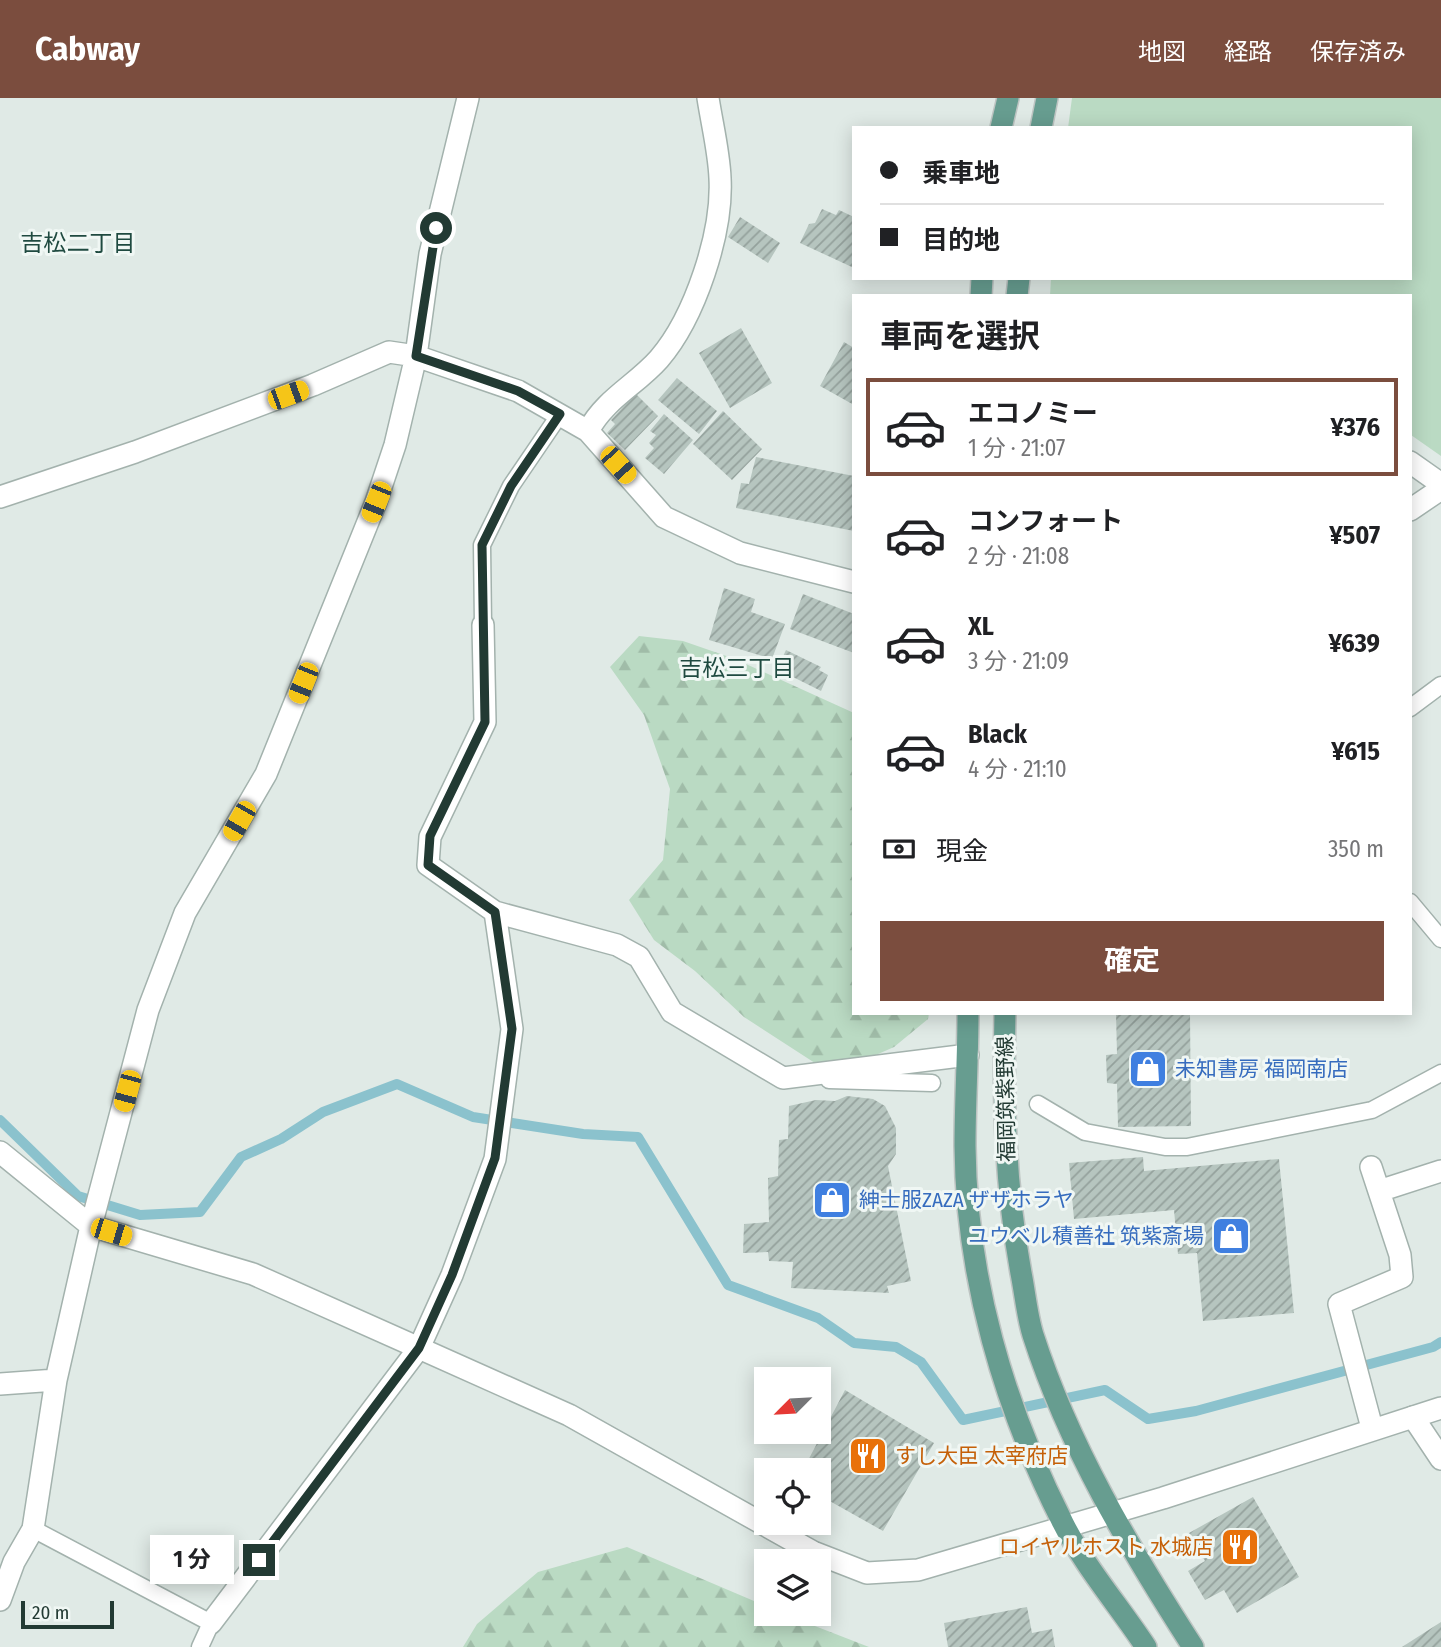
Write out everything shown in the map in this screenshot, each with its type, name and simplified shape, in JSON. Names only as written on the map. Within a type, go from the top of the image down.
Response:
[{"type":"main road","points":[[1001,126],[1008,98]]},
{"type":"main road","points":[[1041,126],[1047,98]]},
{"type":"main road","name":"福岡筑紫野線","points":[[968,1015],[965,1147],[971,1227],[990,1339],[1027,1446],[1065,1526],[1146,1647]]},
{"type":"main road","name":"福岡筑紫野線","points":[[1005,1015],[1004,1139],[1011,1219],[1032,1333],[1071,1438],[1193,1647]]},
{"type":"street","points":[[0,1600],[14,1562],[33,1529],[56,1380],[91,1226],[148,1010],[185,913],[266,774],[376,502],[395,445],[416,356],[430,254],[468,98]]},
{"type":"street","points":[[588,431],[599,411],[658,360],[684,324],[717,230],[720,178],[708,98]]},
{"type":"street","points":[[0,497],[135,452],[313,385],[389,352],[416,356],[518,391],[560,414],[588,431],[664,517],[740,553],[852,581]]},
{"type":"street","points":[[1412,463],[1441,484]]},
{"type":"street","points":[[1412,509],[1441,489]]},
{"type":"street","points":[[483,625],[485,722],[430,836],[428,865],[495,912],[617,945],[639,957],[672,1012],[783,1078],[968,1055]]},
{"type":"street","points":[[211,1623],[419,1348],[452,1275],[495,1158],[512,1029],[495,912]]},
{"type":"street","points":[[0,1153],[91,1226],[254,1274],[569,1415],[813,1552],[867,1573],[918,1570],[1441,1408]]},
{"type":"street","points":[[1371,1167],[1399,1255],[1402,1277],[1339,1304],[1372,1428]]},
{"type":"street","points":[[1379,1191],[1441,1171]]},
{"type":"street","points":[[0,1384],[56,1380]]},
{"type":"street","points":[[1413,1417],[1441,1459]]},
{"type":"lane","points":[[483,625],[482,545],[511,486],[560,414]]},
{"type":"lane","points":[[1412,707],[1441,685]]},
{"type":"lane","points":[[1412,904],[1441,939]]},
{"type":"lane","points":[[1038,1104],[1085,1132],[1164,1147],[1187,1147],[1372,1110],[1441,1073]]},
{"type":"lane","points":[[783,1078],[932,1083]]},
{"type":"lane","points":[[33,1529],[211,1623],[200,1647]]},
{"type":"green space","points":[[1072,98],[1441,98],[1441,456],[1412,436],[1412,294],[1050,294],[1051,280],[1412,280],[1412,126],[1068,126]]},
{"type":"green space","points":[[639,636],[683,641],[735,659],[852,712],[852,1015],[929,1015],[928,1019],[894,1047],[851,1066],[818,1065],[744,1017],[695,971],[654,940],[629,900],[663,860],[670,789],[644,715],[610,667]]},
{"type":"green space","points":[[627,1547],[754,1601],[754,1626],[815,1626],[869,1647],[463,1647],[477,1624],[538,1572]]},
{"type":"building","points":[[822,209],[836,215],[839,210],[852,216],[852,267],[800,243],[809,224],[815,223]]},
{"type":"building","points":[[740,217],[780,243],[768,263],[728,237]]},
{"type":"building","points":[[741,328],[772,383],[730,408],[699,353]]},
{"type":"building","points":[[844,342],[852,347],[852,404],[820,386]]},
{"type":"building","points":[[677,378],[717,411],[699,434],[658,400]]},
{"type":"building","points":[[636,394],[658,416],[625,450],[607,433],[615,424],[611,420]]},
{"type":"building","points":[[723,411],[762,449],[732,480],[693,444]]},
{"type":"building","points":[[664,414],[693,440],[664,474],[645,458],[654,448],[649,443],[656,435],[650,431]]},
{"type":"building","points":[[756,457],[852,476],[852,531],[736,508],[741,483],[749,484]]},
{"type":"building","points":[[724,588],[755,599],[751,612],[785,624],[772,659],[709,640]]},
{"type":"building","points":[[803,594],[852,613],[852,652],[790,629]]},
{"type":"building","points":[[786,650],[821,667],[819,670],[828,675],[821,691],[777,669]]},
{"type":"building","name":"未知書房 福岡南店","points":[[1116,1015],[1190,1015],[1191,1126],[1118,1127],[1117,1084],[1107,1083],[1106,1055],[1117,1054]]},
{"type":"building","name":"紳士服ZAZA ザザホラヤ","points":[[847,1096],[873,1099],[885,1106],[896,1128],[896,1154],[888,1166],[911,1281],[887,1286],[889,1293],[791,1288],[793,1262],[769,1261],[768,1252],[743,1253],[744,1224],[769,1222],[768,1178],[778,1176],[779,1140],[788,1139],[789,1106],[816,1100],[835,1101]]},
{"type":"building","name":"ユウベル積善社 筑紫斎場","points":[[1143,1157],[1144,1171],[1279,1159],[1294,1313],[1203,1321],[1197,1253],[1178,1254],[1174,1210],[1074,1219],[1069,1163]]},
{"type":"building","name":"すし大臣 太宰府店","points":[[845,1390],[934,1443],[883,1531],[831,1502],[831,1458],[809,1458],[817,1444],[831,1444],[831,1417]]},
{"type":"building","name":"ロイヤルホスト 水城店","points":[[1253,1497],[1299,1577],[1237,1613],[1224,1590],[1205,1600],[1188,1571],[1205,1561],[1189,1533]]},
{"type":"building","points":[[1027,1607],[1032,1633],[1052,1629],[1055,1647],[948,1647],[944,1623]]},
{"type":"building","points":[[1441,1622],[1441,1647],[1402,1647]]},
{"type":"waterway","points":[[0,1120],[78,1196],[140,1215],[200,1212],[241,1157],[281,1139],[323,1112],[397,1084],[473,1117],[583,1134],[638,1137],[728,1285],[818,1318],[854,1343],[896,1347],[921,1362],[963,1420],[1105,1390],[1148,1419],[1196,1411],[1433,1347],[1441,1342]]},
{"type":"place","name":"未知書房 福岡南店","points":[[1148,1069]]},
{"type":"place","name":"紳士服ZAZA ザザホラヤ","points":[[832,1200]]},
{"type":"place","name":"ユウベル積善社 筑紫斎場","points":[[1231,1236]]},
{"type":"place","name":"すし大臣 太宰府店","points":[[868,1456]]},
{"type":"place","name":"ロイヤルホスト 水城店","points":[[1240,1547]]},
{"type":"district","name":"吉松二丁目","points":[[78,243]]},
{"type":"district","name":"吉松三丁目","points":[[737,668]]},
{"type":"route","points":[[259,1560],[419,1348],[452,1275],[495,1158],[512,1029],[495,912],[428,865],[430,836],[485,722],[482,545],[511,486],[560,414],[518,391],[416,356],[436,228]]}]
